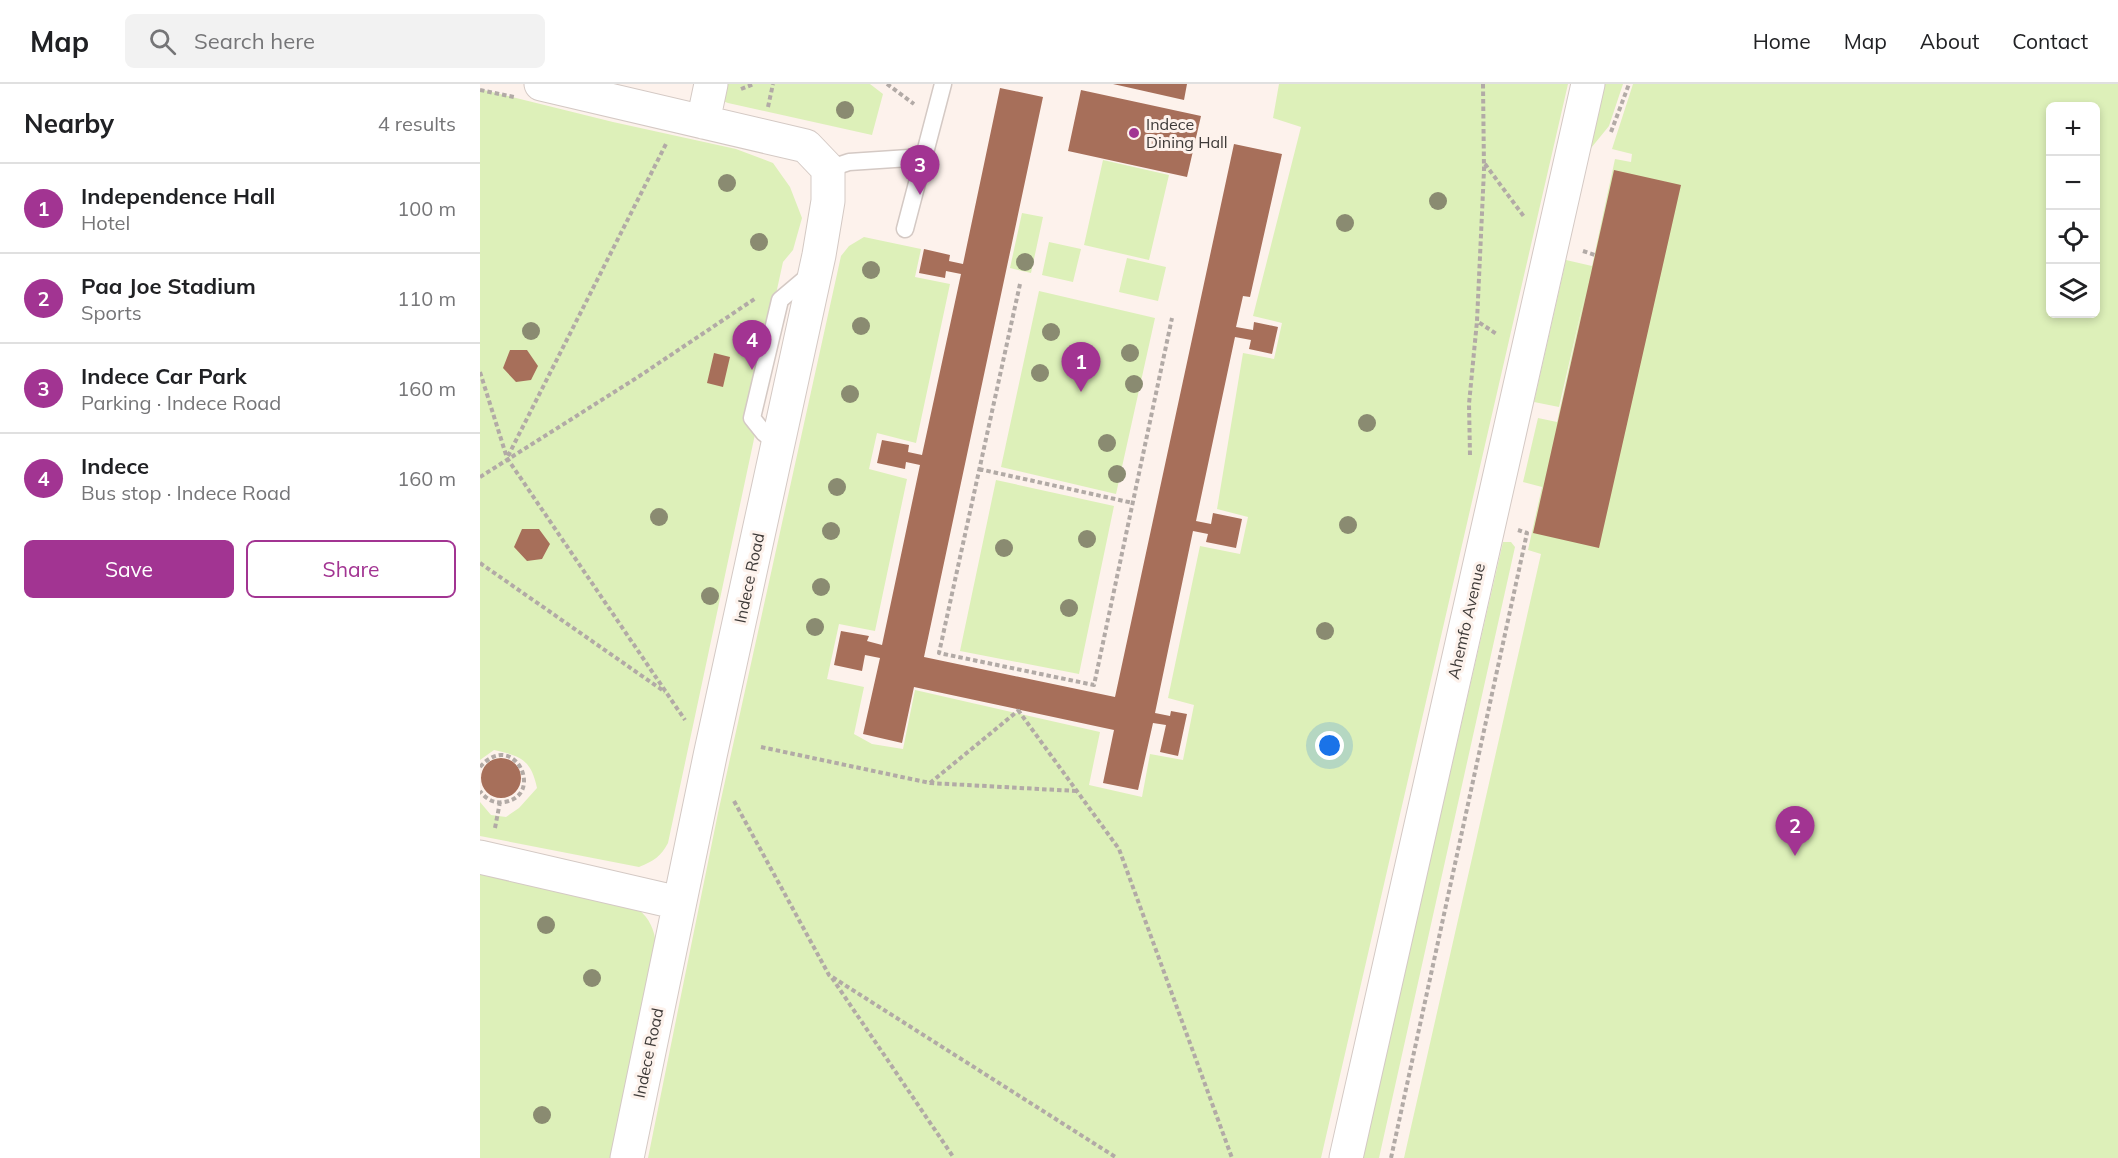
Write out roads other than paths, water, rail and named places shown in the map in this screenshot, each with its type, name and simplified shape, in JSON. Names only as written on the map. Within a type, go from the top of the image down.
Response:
[{"type":"street","points":[[691,119],[711,84]]},
{"type":"street","name":"Ahemfo Avenue","points":[[1346,1158],[1588,84]]},
{"type":"street","points":[[533,92],[691,119],[806,147],[828,169]]},
{"type":"street","name":"Indece Road","points":[[627,1158],[710,756],[815,270],[828,201],[828,169]]},
{"type":"street","points":[[487,846],[679,903]]},
{"type":"lane","points":[[905,229],[943,84]]},
{"type":"lane","points":[[828,169],[849,162],[924,157]]},
{"type":"place","name":"Indece Dining Hall","points":[[1134,133]]},
{"type":"place","name":"Indece Car Park","points":[[920,195]]},
{"type":"place","name":"Indece","points":[[752,370]]},
{"type":"place","name":"Independence Hall","points":[[1081,392]]},
{"type":"place","name":"Paa Joe Stadium","points":[[1795,856]]}]
